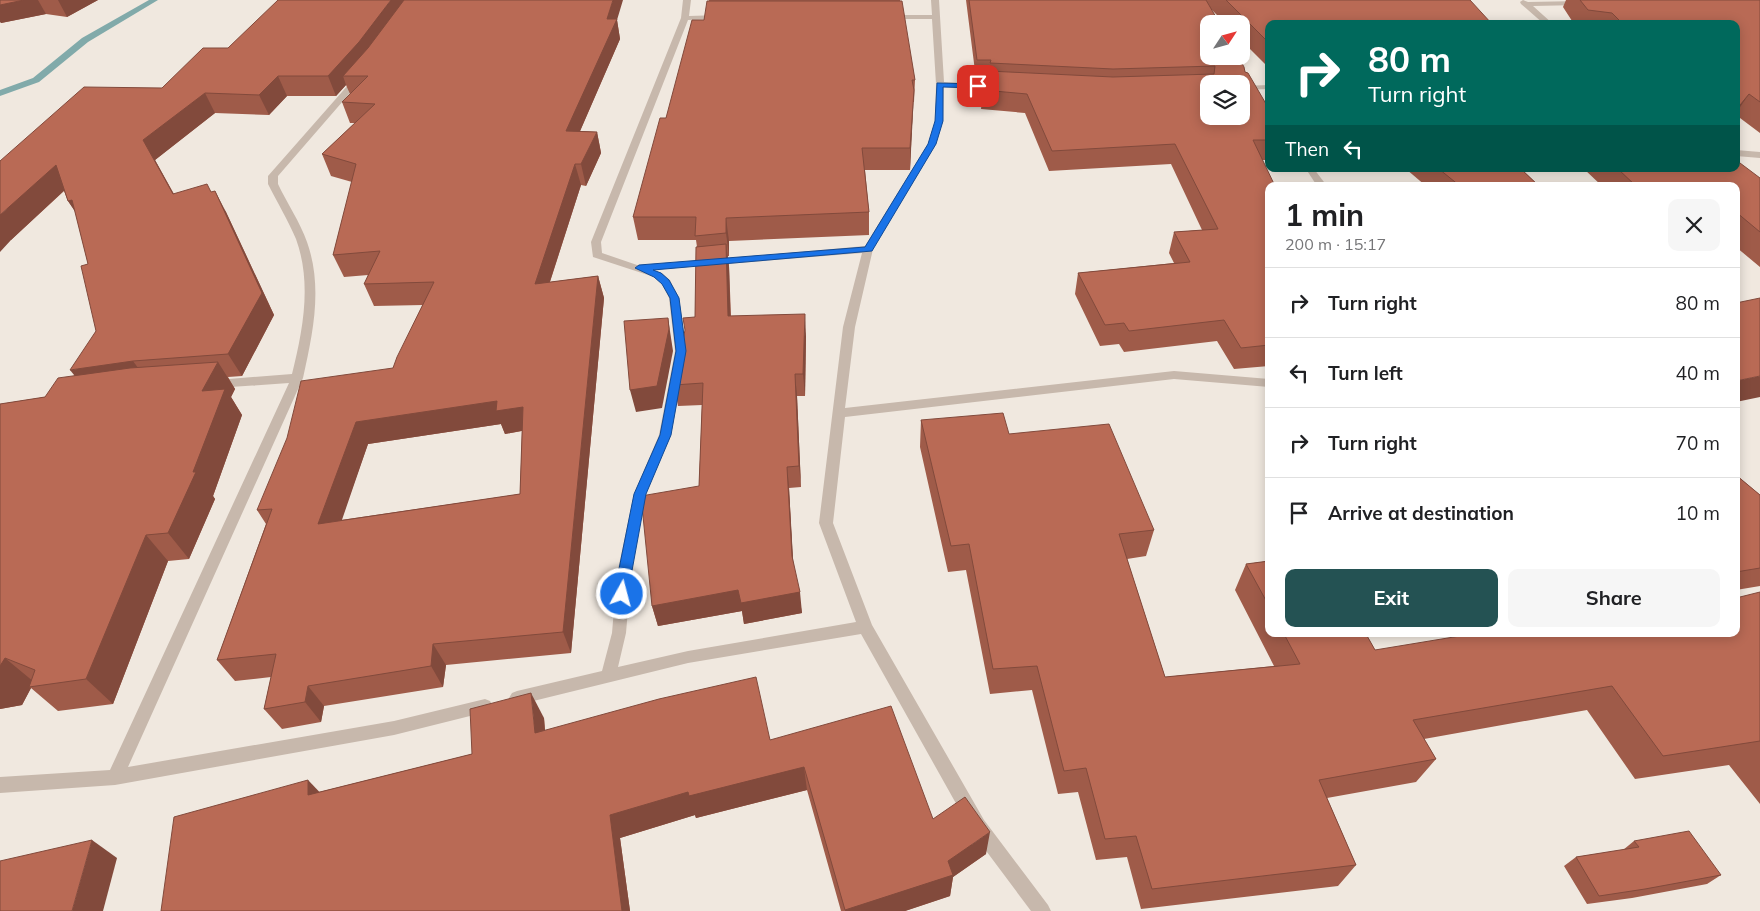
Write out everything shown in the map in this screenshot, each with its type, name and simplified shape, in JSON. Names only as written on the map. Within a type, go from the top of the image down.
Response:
[{"type":"street","points":[[608,676],[619,633],[624,574],[640,494],[666,435],[681,351],[674,298],[666,282],[658,275],[597,255],[596,242],[685,18],[687,0]]},
{"type":"street","points":[[935,0],[940,84],[939,121],[932,144],[868,249],[849,327],[826,523],[864,627],[978,826],[1042,911]]},
{"type":"street","points":[[1525,2],[1593,3]]},
{"type":"street","points":[[1525,2],[1545,20]]},
{"type":"street","points":[[685,18],[733,17]]},
{"type":"street","points":[[878,17],[936,17]]},
{"type":"street","points":[[115,777],[297,378],[308,331],[310,274],[304,248],[273,184],[273,176],[365,72]]},
{"type":"street","points":[[940,84],[1006,87]]},
{"type":"street","points":[[1250,90],[1256,92],[1265,89]]},
{"type":"street","points":[[1740,153],[1760,155]]},
{"type":"street","points":[[639,268],[868,249]]},
{"type":"street","points":[[839,413],[1174,374],[1265,383]]},
{"type":"street","points":[[208,385],[297,378]]},
{"type":"street","points":[[0,785],[115,777],[394,728],[688,657],[864,627]]},
{"type":"building","points":[[0,0],[24,0],[0,5]]},
{"type":"building","points":[[278,0],[391,0],[359,42],[328,76],[278,76],[259,95],[205,93],[143,140],[173,194],[207,184],[211,192],[215,191],[262,293],[228,354],[133,361],[70,370],[96,331],[81,266],[88,264],[72,200],[68,201],[56,165],[0,215],[0,161],[84,87],[162,88],[203,48],[228,48]]},
{"type":"building","points":[[404,0],[613,0],[607,19],[617,19],[566,131],[597,132],[581,164],[575,164],[535,284],[598,276],[563,632],[433,644],[431,666],[308,686],[305,702],[264,709],[276,654],[217,660],[272,509],[257,510],[287,438],[301,381],[393,368],[434,282],[364,284],[380,251],[333,255],[356,164],[322,154],[375,104],[342,102],[368,76],[343,76],[368,48]],"holes":[[[497,401],[496,411],[523,407],[520,494],[318,524],[356,422]]]},
{"type":"building","points":[[969,0],[1206,0],[1215,15],[1200,15],[1200,65],[1243,65],[1245,72],[1249,75],[1200,75],[1200,125],[1250,125],[1250,76],[1265,102],[1265,140],[1253,140],[1265,165],[1265,172],[1268,172],[1273,182],[1265,182],[1265,345],[1241,348],[1224,320],[1129,331],[1124,323],[1105,325],[1078,273],[1190,262],[1174,232],[1218,229],[1175,144],[1052,151],[1027,94],[983,90],[988,71],[1113,77],[1214,74],[1215,66],[1113,69],[990,63],[991,60],[977,60]]},
{"type":"building","points":[[1226,0],[1470,0],[1488,20],[1265,20],[1265,39],[1250,24],[1250,15],[1241,15]]},
{"type":"building","points":[[1580,0],[1760,0],[1760,102],[1749,94],[1740,105],[1740,20],[1619,20],[1612,13],[1588,10]]},
{"type":"building","points":[[707,1],[902,1],[915,80],[912,80],[914,90],[910,148],[862,148],[869,212],[726,218],[726,233],[695,236],[696,217],[633,217],[660,118],[666,118],[692,20],[704,20]]},
{"type":"building","points":[[1740,163],[1760,178],[1760,232],[1740,215],[1740,182],[1632,182],[1621,172],[1740,172]]},
{"type":"building","points":[[1443,172],[1524,172],[1535,182],[1455,182]]},
{"type":"building","points":[[726,244],[728,316],[805,314],[803,374],[795,374],[799,466],[787,467],[792,556],[800,592],[741,603],[738,590],[652,606],[641,496],[699,486],[703,383],[674,385],[685,330],[683,318],[695,317],[696,247]]},
{"type":"building","points":[[1760,298],[1760,376],[1740,380],[1740,302]]},
{"type":"building","points":[[668,318],[669,329],[657,386],[630,390],[624,321]]},
{"type":"building","points":[[218,362],[202,391],[225,389],[193,472],[196,472],[168,533],[146,535],[86,679],[29,687],[35,670],[5,658],[0,666],[0,404],[45,397],[58,378],[130,368]]},
{"type":"building","points":[[1003,413],[1009,434],[1109,424],[1154,530],[1119,534],[1165,677],[1300,664],[1286,637],[1368,637],[1375,650],[1454,637],[1740,637],[1740,597],[1760,592],[1760,741],[1663,756],[1612,686],[1413,720],[1436,759],[1319,780],[1356,865],[1152,889],[1136,836],[1105,839],[1086,768],[1064,771],[1037,666],[993,669],[969,544],[951,546],[921,420]]},
{"type":"building","points":[[1740,478],[1760,495],[1760,568],[1740,571]]},
{"type":"building","points":[[1265,562],[1265,599],[1246,564]]},
{"type":"building","points":[[756,677],[770,740],[891,706],[933,819],[965,797],[990,832],[948,861],[953,875],[845,910],[804,767],[689,796],[688,792],[610,815],[622,911],[161,911],[174,817],[308,780],[308,795],[472,754],[470,709],[531,693],[535,733],[659,699]]},
{"type":"building","points":[[1689,831],[1721,875],[1599,896],[1576,857],[1639,847],[1634,841]]},
{"type":"building","points":[[92,840],[72,911],[0,911],[0,861]]},
{"type":"waterway","points":[[0,93],[36,80],[85,40],[154,0]]},
{"type":"route","points":[[622,594],[624,574],[640,494],[666,435],[681,351],[674,298],[666,282],[658,275],[639,268],[868,249],[932,144],[939,121],[940,84],[978,86]]}]
